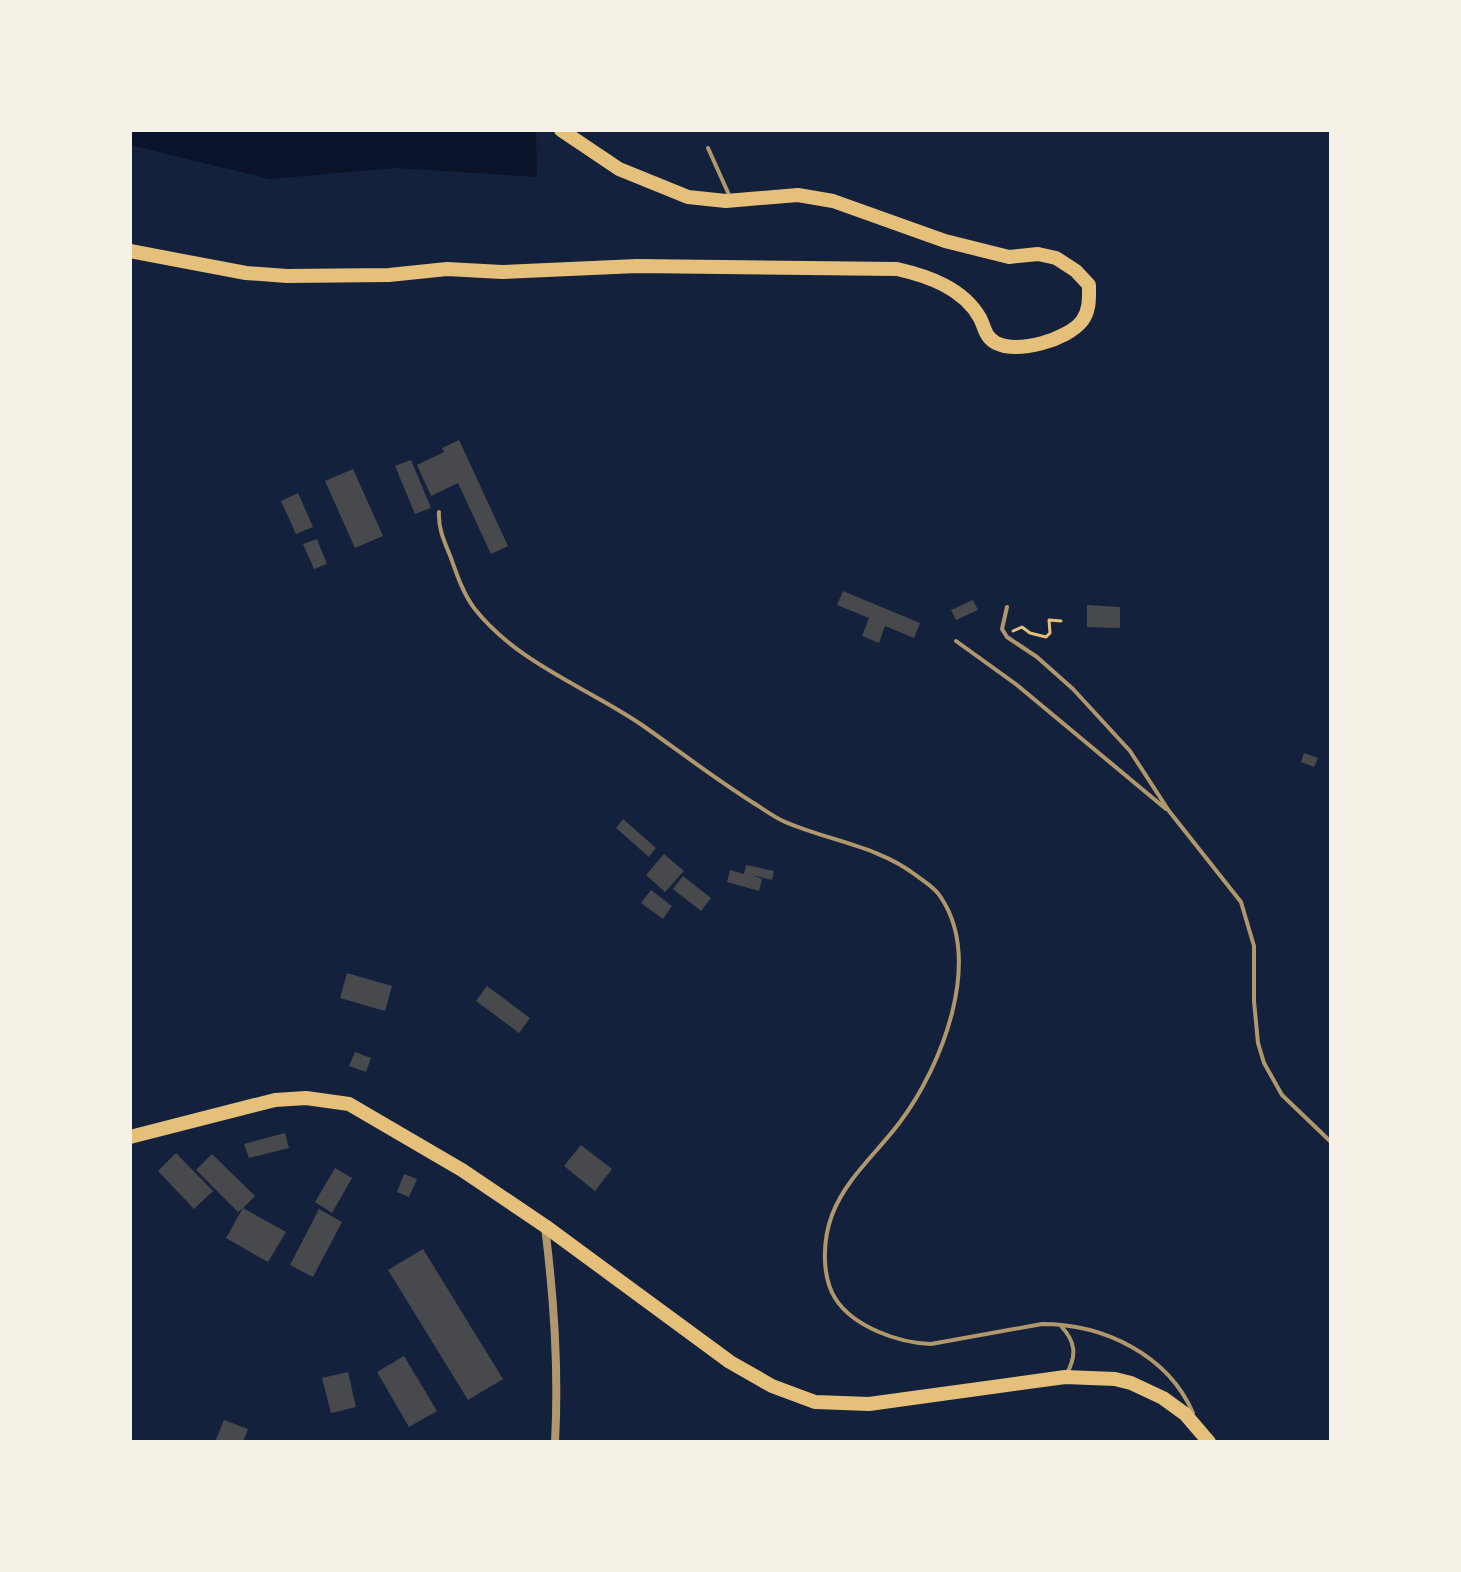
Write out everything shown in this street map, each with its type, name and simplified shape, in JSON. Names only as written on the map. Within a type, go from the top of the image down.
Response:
[{"type":"main road","points":[[130,251],[246,273],[287,276],[389,275],[447,269],[502,272],[637,266],[897,269],[935,280],[959,295],[979,317],[985,334],[997,344],[1011,345],[1038,345],[1069,333],[1082,321],[1089,306],[1089,285],[1076,271],[1056,258],[1038,254],[1009,257],[945,241],[833,201],[798,195],[731,200],[688,197],[619,169],[565,131]]},
{"type":"main road","points":[[130,1137],[275,1100],[306,1098],[349,1104],[462,1170],[545,1226],[730,1362],[772,1386],[815,1402],[869,1404],[1092,1376],[1131,1383],[1163,1398],[1185,1414],[1204,1436]]},
{"type":"street","points":[[545,1226],[554,1296],[557,1359],[555,1442]]},
{"type":"lane","points":[[708,148],[731,200]]},
{"type":"lane","points":[[439,512],[439,525],[461,586],[473,606],[511,646],[638,722],[731,789],[782,821],[862,846],[903,865],[940,896],[951,918],[958,943],[957,987],[949,1023],[919,1095],[853,1178],[832,1214],[827,1234],[827,1278],[836,1299],[850,1313],[885,1334],[914,1343],[931,1344],[1042,1324],[1098,1331],[1135,1348],[1172,1378],[1204,1436]]},
{"type":"lane","points":[[1007,607],[1002,629],[1007,637],[1037,657],[1098,716],[1144,770],[1169,811],[1241,902],[1254,946],[1258,1043],[1271,1077],[1294,1109],[1331,1142]]},
{"type":"lane","points":[[956,641],[1017,685],[1169,811]]},
{"type":"lane","points":[[1059,1324],[1069,1335],[1074,1349],[1073,1364],[1065,1377]]},
{"type":"path","points":[[1002,629],[1013,632],[1022,627],[1030,633],[1046,637],[1050,633],[1049,620],[1061,621]]},
{"type":"water","points":[[130,130],[536,130],[537,177],[397,168],[269,179],[130,145]]},
{"type":"building","points":[[459,440],[508,546],[491,554],[458,483],[431,496],[417,465],[444,452],[442,448]]},
{"type":"building","points":[[411,460],[431,508],[415,514],[395,466]]},
{"type":"building","points":[[353,469],[383,536],[355,548],[325,481]]},
{"type":"building","points":[[298,493],[313,527],[296,534],[281,501]]},
{"type":"building","points":[[317,539],[327,564],[314,569],[303,544]]},
{"type":"building","points":[[843,591],[920,623],[914,638],[885,626],[879,643],[862,636],[869,618],[837,605]]},
{"type":"building","points":[[973,600],[978,610],[956,620],[951,610]]},
{"type":"building","points":[[1087,605],[1120,607],[1120,628],[1087,627]]},
{"type":"building","points":[[1304,753],[1318,758],[1314,767],[1301,762]]},
{"type":"building","points":[[623,819],[656,848],[649,857],[616,828]]},
{"type":"building","points":[[664,854],[684,871],[665,892],[646,875]]},
{"type":"building","points":[[746,865],[774,871],[772,880],[752,875],[762,879],[759,891],[727,882],[730,870],[744,874]]},
{"type":"building","points":[[683,876],[711,898],[701,911],[673,889]]},
{"type":"building","points":[[651,890],[672,906],[663,919],[641,903]]},
{"type":"building","points":[[347,973],[392,986],[385,1011],[340,998]]},
{"type":"building","points":[[487,986],[530,1018],[519,1033],[476,1001]]},
{"type":"building","points":[[355,1052],[371,1058],[366,1072],[349,1066]]},
{"type":"building","points":[[285,1133],[289,1148],[249,1158],[244,1144]]},
{"type":"building","points":[[581,1145],[612,1169],[595,1191],[564,1166]]},
{"type":"building","points":[[176,1153],[213,1191],[194,1209],[158,1171]]},
{"type":"building","points":[[212,1154],[255,1196],[238,1212],[196,1170]]},
{"type":"building","points":[[335,1168],[352,1178],[332,1213],[315,1202]]},
{"type":"building","points":[[404,1174],[417,1179],[409,1197],[397,1192]]},
{"type":"building","points":[[243,1208],[286,1232],[268,1262],[226,1238]]},
{"type":"building","points":[[319,1209],[342,1222],[313,1277],[290,1265]]},
{"type":"building","points":[[423,1249],[503,1379],[468,1400],[388,1270]]},
{"type":"building","points":[[404,1356],[437,1411],[409,1427],[377,1372]]},
{"type":"building","points":[[348,1372],[356,1407],[331,1413],[322,1378]]},
{"type":"building","points":[[224,1420],[248,1429],[243,1442],[215,1442]]}]
